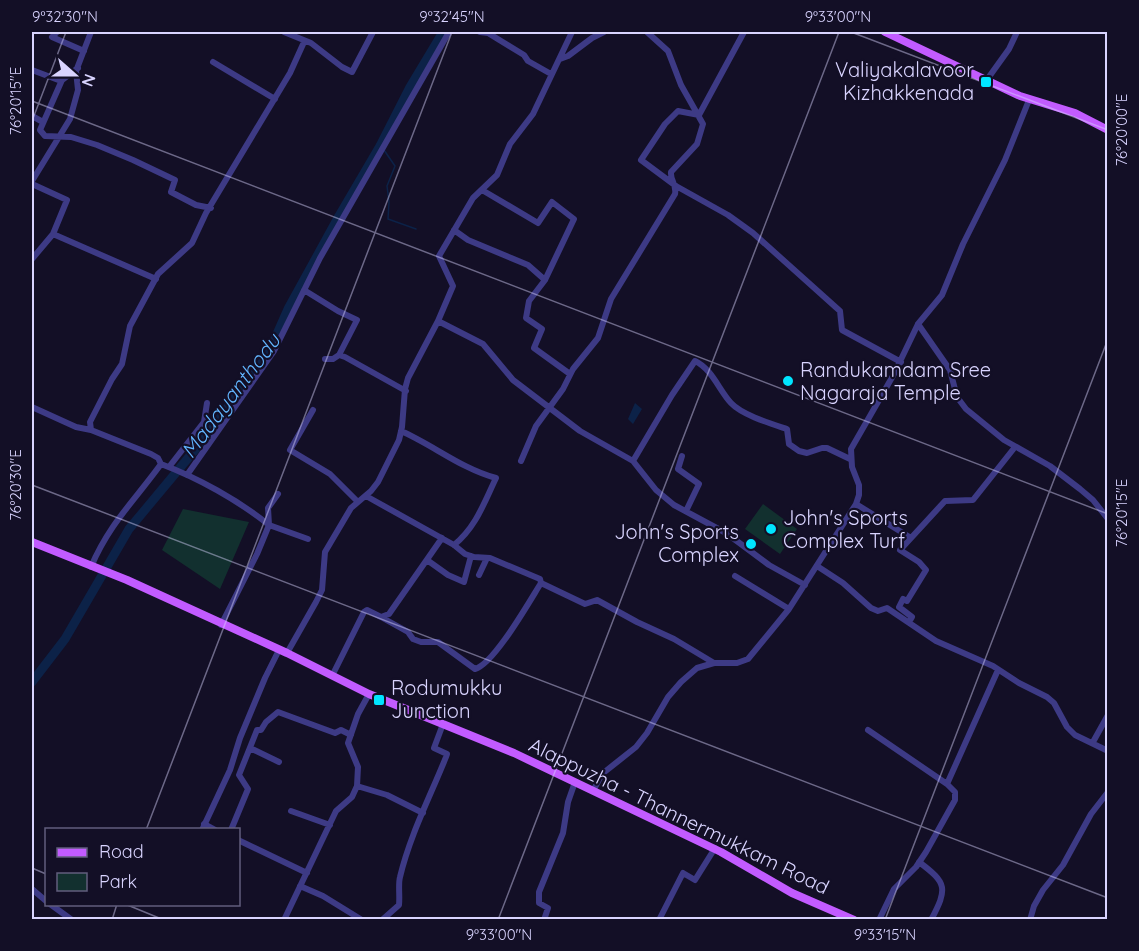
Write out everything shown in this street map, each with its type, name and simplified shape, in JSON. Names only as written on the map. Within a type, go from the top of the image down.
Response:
[{"type":"main road","points":[[885,32],[1029,100],[1075,113],[1107,130]]},
{"type":"main road","points":[[32,542],[93,567]]},
{"type":"main road","name":"Alappuzha - Thannermukkam Road","points":[[93,567],[127,580],[369,694],[481,738],[715,848],[792,893],[855,920]]},
{"type":"street","points":[[57,32],[52,37],[84,51]]},
{"type":"street","points":[[32,259],[53,234],[67,200],[32,183],[70,119],[78,90],[78,68],[91,32]]},
{"type":"street","points":[[284,32],[311,43],[352,72],[373,32]]},
{"type":"street","points":[[187,475],[274,351],[325,248],[449,32]]},
{"type":"street","points":[[480,32],[488,33],[551,74]]},
{"type":"street","points":[[203,827],[230,770],[240,738],[283,652],[322,590],[325,552],[351,508],[378,482],[401,431],[408,378],[438,321],[453,286],[439,256],[473,198],[497,175],[510,144],[533,114],[572,32]]},
{"type":"street","points":[[559,59],[568,56],[604,32]]},
{"type":"street","points":[[521,461],[536,426],[597,338],[611,299],[675,194],[676,186],[671,178],[671,172],[697,144],[703,124],[681,85],[668,51],[647,32]]},
{"type":"street","points":[[699,115],[744,32]]},
{"type":"street","points":[[986,81],[1009,49],[1017,32]]},
{"type":"street","points":[[91,430],[90,422],[125,356],[130,326],[156,279],[192,243],[206,213],[290,73],[304,42]]},
{"type":"street","points":[[213,62],[275,99]]},
{"type":"street","points":[[78,68],[61,81],[40,130],[45,136],[71,137],[134,160],[175,180],[171,192],[196,205],[211,208]]},
{"type":"street","points":[[32,69],[61,81]]},
{"type":"street","points":[[593,790],[602,774],[636,747],[647,734],[668,697],[681,682],[698,668],[714,663],[737,663],[748,659],[806,585],[856,504],[859,495],[859,485],[850,459],[854,441],[901,362],[918,324],[942,295],[963,244],[1005,160],[1029,100]]},
{"type":"street","points":[[699,115],[678,111],[665,124],[641,160],[676,186],[728,215],[753,233],[840,311],[842,330],[901,362]]},
{"type":"street","points":[[32,116],[44,122]]},
{"type":"street","points":[[482,190],[538,223],[552,202],[574,219],[545,280],[529,301],[526,318],[542,329],[534,348],[570,374]]},
{"type":"street","points":[[454,230],[468,240],[528,265],[545,280]]},
{"type":"street","points":[[53,234],[156,279]]},
{"type":"street","points":[[304,290],[357,320],[339,355],[333,359],[325,359]]},
{"type":"street","points":[[438,321],[483,344],[513,380],[580,431],[633,461],[656,490],[674,505],[726,533],[770,565],[806,585]]},
{"type":"street","points":[[918,324],[950,370],[957,397],[966,410],[1004,440],[1050,466],[1080,489],[1093,500],[1107,519]]},
{"type":"street","points":[[339,355],[406,391]]},
{"type":"street","points":[[633,461],[695,361],[705,369],[733,405],[786,429],[789,444],[800,452],[807,453],[827,448],[850,459]]},
{"type":"street","points":[[171,468],[204,422],[207,403]]},
{"type":"street","points":[[32,407],[82,429],[91,430],[151,454],[158,458],[161,464],[223,495],[269,525],[308,539]]},
{"type":"street","points":[[313,410],[290,450],[330,474],[357,501]]},
{"type":"street","points":[[401,431],[480,474],[496,478],[477,519],[465,536],[454,544]]},
{"type":"street","points":[[909,622],[912,617],[899,607],[903,599],[907,601],[926,570],[919,562],[900,550],[945,501],[973,500],[1015,447]]},
{"type":"street","points":[[682,456],[678,470],[699,484],[686,511]]},
{"type":"street","points":[[93,567],[100,545],[116,519],[161,464]]},
{"type":"street","points":[[221,625],[258,554],[269,525],[268,508],[278,495]]},
{"type":"street","points":[[366,496],[454,544],[471,556],[487,558],[540,579],[541,583],[585,604],[597,600],[674,639],[714,663]]},
{"type":"street","points":[[856,504],[911,538]]},
{"type":"street","points":[[381,617],[389,614],[442,538]]},
{"type":"street","points":[[427,560],[448,575],[464,582],[471,556]]},
{"type":"street","points":[[480,575],[487,558]]},
{"type":"street","points":[[817,566],[871,608],[878,611],[887,608],[936,641],[998,670],[1047,697],[1054,703],[1067,727],[1075,735],[1107,751]]},
{"type":"street","points":[[735,576],[789,609]]},
{"type":"street","points":[[332,676],[367,610],[408,633],[413,639],[421,642],[438,642],[476,669],[486,664],[508,635],[541,583]]},
{"type":"street","points":[[947,784],[998,670]]},
{"type":"street","points":[[284,920],[336,811],[352,797],[357,786],[358,767],[348,743],[358,714],[369,694]]},
{"type":"street","points":[[232,828],[248,789],[239,775],[257,729],[261,730],[266,722],[278,712],[335,733],[341,730],[351,735]]},
{"type":"street","points":[[1093,742],[1107,715]]},
{"type":"street","points":[[382,920],[399,905],[401,891],[399,880],[413,832],[447,754],[434,747],[443,724]]},
{"type":"street","points":[[868,730],[947,784],[955,792],[955,800],[919,862],[894,889],[879,920]]},
{"type":"street","points":[[250,748],[279,762]]},
{"type":"street","points":[[544,920],[548,908],[539,903],[539,892],[563,833],[568,802],[575,782]]},
{"type":"street","points":[[357,786],[387,795],[423,813]]},
{"type":"street","points":[[1030,920],[1034,906],[1043,890],[1063,865],[1090,814],[1107,792]]},
{"type":"street","points":[[291,811],[330,825]]},
{"type":"street","points":[[240,841],[307,873]]},
{"type":"street","points":[[659,920],[683,873],[695,880],[715,848]]},
{"type":"street","points":[[919,862],[938,876],[941,882],[942,894],[931,920]]},
{"type":"street","points":[[300,886],[323,896],[362,920]]},
{"type":"street","points":[[32,890],[45,901]]},
{"type":"street","points":[[53,906],[72,920]]},
{"type":"green space","name":"John's Sports Complex Turf","points":[[763,504],[797,529],[780,554],[745,529]]},
{"type":"green space","points":[[183,509],[249,522],[220,589],[162,550]]},
{"type":"water","points":[[635,403],[642,409],[633,424],[628,419]]},
{"type":"waterway","name":"Madayanthodu","points":[[32,682],[65,639],[129,529],[209,433],[269,352],[288,309],[380,146],[410,87],[443,32]]},
{"type":"waterway","points":[[384,150],[395,166],[387,186],[388,219],[416,229]]},
{"type":"place","name":"Valiyakalavoor Kizhakkenada","points":[[986,82]]},
{"type":"place","name":"Randukamdam Sree Nagaraja Temple","points":[[788,381]]},
{"type":"place","name":"John's Sports Complex Turf","points":[[771,529]]},
{"type":"place","name":"John's Sports Complex","points":[[751,544]]},
{"type":"place","name":"Rodumukku Junction","points":[[379,700]]}]
